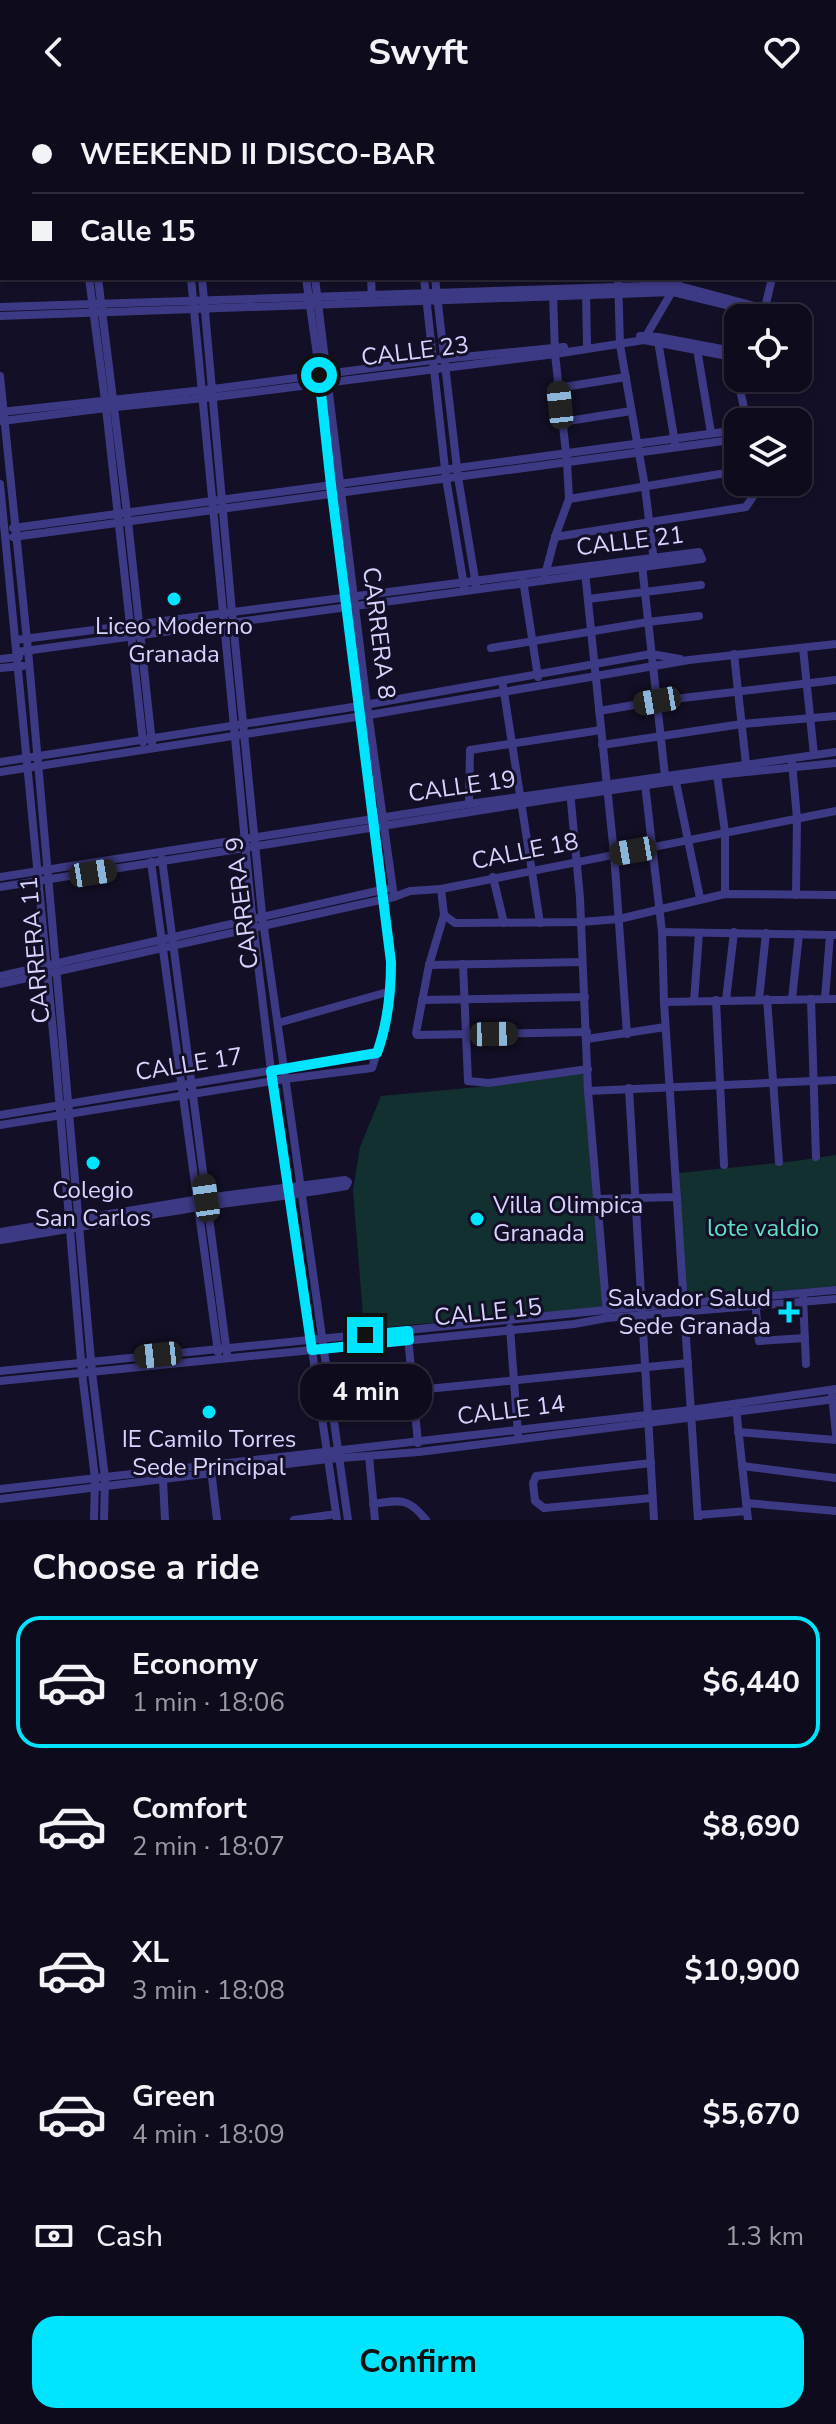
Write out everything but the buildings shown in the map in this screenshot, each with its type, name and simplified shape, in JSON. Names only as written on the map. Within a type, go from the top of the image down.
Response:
[{"type":"street","points":[[90,280],[97,308],[110,404],[147,744]]},
{"type":"street","points":[[97,308],[98,280]]},
{"type":"street","name":"CARRERA 9","points":[[191,280],[212,506],[229,623],[271,1071],[337,1517]]},
{"type":"street","name":"CARRERA 9","points":[[202,280],[223,504],[227,613]]},
{"type":"street","name":"CARRERA 8","points":[[307,280],[324,379],[378,823],[382,895],[391,962],[391,991],[377,1053]]},
{"type":"street","name":"CARRERA 8","points":[[312,301],[315,280]]},
{"type":"street","points":[[371,280],[372,299]]},
{"type":"street","points":[[424,280],[445,474],[464,587]]},
{"type":"street","points":[[435,280],[458,472],[476,585]]},
{"type":"street","points":[[535,280],[536,293]]},
{"type":"street","points":[[766,304],[772,280]]},
{"type":"street","points":[[0,307],[204,305],[586,292],[619,286],[676,285],[733,304]]},
{"type":"street","points":[[645,337],[676,285]]},
{"type":"street","points":[[619,286],[620,342],[645,487],[654,562]]},
{"type":"street","points":[[586,292],[587,344]]},
{"type":"street","points":[[545,576],[569,499],[554,351],[552,293]]},
{"type":"street","points":[[0,316],[97,308]]},
{"type":"street","name":"CALLE 23","points":[[2,417],[201,395],[645,337],[724,352]]},
{"type":"street","points":[[658,340],[675,443]]},
{"type":"street","name":"CALLE 23","points":[[554,351],[587,344],[620,342]]},
{"type":"street","points":[[697,347],[711,433]]},
{"type":"street","name":"CARRERA 11","points":[[0,376],[56,968],[61,1062],[59,1110],[81,1368],[100,1483],[94,1520]]},
{"type":"street","points":[[558,388],[626,377]]},
{"type":"street","points":[[562,422],[631,411]]},
{"type":"street","points":[[675,443],[724,432]]},
{"type":"street","points":[[2,534],[675,443],[724,440]]},
{"type":"street","points":[[569,499],[724,473]]},
{"type":"street","name":"CARRERA 11","points":[[0,484],[2,534],[16,640],[46,970],[70,1109],[104,1520]]},
{"type":"street","points":[[555,537],[746,507],[753,496]]},
{"type":"street","name":"CALLE 21","points":[[0,659],[28,658],[136,636],[350,602],[642,563],[702,559],[699,552],[654,562]]},
{"type":"street","points":[[642,563],[665,776]]},
{"type":"street","points":[[585,571],[614,854],[627,1034]]},
{"type":"street","points":[[523,579],[537,674],[543,685]]},
{"type":"street","points":[[588,599],[701,585]]},
{"type":"street","name":"CALLE 21","points":[[16,640],[227,613],[350,602]]},
{"type":"street","points":[[491,648],[699,616]]},
{"type":"street","points":[[0,772],[27,768],[38,761],[364,710],[503,692],[689,660],[836,644]]},
{"type":"street","points":[[803,648],[814,755]]},
{"type":"street","points":[[364,710],[651,654],[689,660]]},
{"type":"street","points":[[734,654],[746,764]]},
{"type":"street","name":"CALLE 21","points":[[0,668],[17,659],[28,658]]},
{"type":"street","points":[[599,711],[836,680]]},
{"type":"street","points":[[502,681],[540,923]]},
{"type":"street","points":[[20,687],[31,686]]},
{"type":"street","points":[[602,745],[742,724],[836,716]]},
{"type":"street","points":[[467,808],[470,750],[601,730]]},
{"type":"street","name":"CALLE 19","points":[[645,782],[676,782],[792,763],[814,755],[836,752]]},
{"type":"street","points":[[0,762],[26,757],[38,761]]},
{"type":"street","points":[[792,763],[797,818],[796,895]]},
{"type":"street","name":"CALLE 19","points":[[48,875],[150,853],[378,823],[746,764],[836,763]]},
{"type":"street","points":[[717,775],[725,832],[725,894]]},
{"type":"street","points":[[645,782],[662,932],[665,1027],[698,1518],[747,1511],[836,1511]]},
{"type":"street","points":[[676,782],[700,898]]},
{"type":"street","points":[[570,793],[578,861],[588,1091],[607,1314]]},
{"type":"street","name":"CALLE 18","points":[[0,976],[56,968],[393,892],[441,889],[836,811]]},
{"type":"street","name":"CARRERA 8","points":[[378,823],[393,892]]},
{"type":"street","name":"CALLE 19","points":[[0,877],[48,875],[162,862],[378,823]]},
{"type":"street","points":[[161,852],[187,1089],[222,1354]]},
{"type":"street","points":[[150,853],[187,1089]]},
{"type":"street","name":"CALLE 19","points":[[0,887],[37,876]]},
{"type":"street","points":[[493,877],[504,923]]},
{"type":"street","points":[[441,889],[444,915],[422,1000],[416,1033],[420,1036],[587,1036],[627,1034],[665,1027]]},
{"type":"street","points":[[444,915],[455,923],[581,922],[619,919],[725,894],[836,895]]},
{"type":"street","points":[[156,899],[167,898]]},
{"type":"street","name":"CARRERA 9","points":[[258,923],[278,1023],[348,1520]]},
{"type":"street","points":[[662,932],[833,935],[825,998]]},
{"type":"street","points":[[726,1000],[734,932]]},
{"type":"street","points":[[694,1001],[699,933]]},
{"type":"street","points":[[766,933],[763,999],[775,1083],[779,1162]]},
{"type":"street","points":[[792,999],[799,934]]},
{"type":"street","points":[[429,965],[582,962]]},
{"type":"street","points":[[463,964],[468,1081],[489,1083],[588,1069]]},
{"type":"street","name":"CALLE 18","points":[[0,984],[46,970]]},
{"type":"street","points":[[278,1023],[391,991]]},
{"type":"street","points":[[422,1000],[585,997]]},
{"type":"street","points":[[811,999],[816,1157]]},
{"type":"street","points":[[664,1002],[836,999]]},
{"type":"street","points":[[716,1000],[724,1165]]},
{"type":"street","name":"CALLE 17","points":[[0,1115],[70,1109],[377,1053],[372,1068],[187,1089]]},
{"type":"street","points":[[588,1091],[836,1080]]},
{"type":"street","points":[[629,1088],[654,1520]]},
{"type":"street","name":"CALLE 17","points":[[0,1125],[59,1110]]},
{"type":"street","points":[[0,1232],[80,1224],[301,1190]]},
{"type":"street","points":[[597,1199],[677,1197]]},
{"type":"street","points":[[0,1240],[69,1225]]},
{"type":"street","name":"CALLE 15","points":[[0,1371],[92,1367],[803,1296],[836,1290]]},
{"type":"street","points":[[803,1296],[806,1364]]},
{"type":"street","name":"CALLE 15","points":[[803,1296],[836,1299]]},
{"type":"street","points":[[755,1300],[759,1341],[805,1338]]},
{"type":"street","points":[[510,1325],[518,1434]]},
{"type":"street","points":[[408,1336],[419,1452]]},
{"type":"street","points":[[320,1400],[688,1363]]},
{"type":"street","name":"CALLE 15","points":[[0,1381],[81,1368]]},
{"type":"street","points":[[834,1394],[836,1434]]},
{"type":"street","name":"CALLE 14","points":[[0,1499],[418,1441],[518,1434],[834,1394]]},
{"type":"street","points":[[736,1407],[747,1511]]},
{"type":"street","points":[[738,1432],[836,1440]]},
{"type":"street","name":"CALLE 14","points":[[338,1454],[369,1456],[419,1452],[518,1434]]},
{"type":"street","points":[[369,1456],[376,1519]]},
{"type":"street","points":[[651,1463],[536,1476],[533,1487],[535,1501],[544,1508],[652,1498]]},
{"type":"street","points":[[742,1466],[836,1478]]},
{"type":"street","points":[[211,1469],[217,1520]]},
{"type":"street","name":"CALLE 14","points":[[0,1489],[163,1480],[211,1469]]},
{"type":"street","points":[[163,1480],[165,1520]]},
{"type":"street","points":[[373,1504],[406,1501],[426,1520]]},
{"type":"street","points":[[294,1520],[337,1517]]},
{"type":"green space","name":"Villa Olimpica Granada","points":[[587,1069],[601,1253],[602,1308],[364,1329],[353,1190],[360,1147],[381,1096],[489,1086]]},
{"type":"green space","name":"lote valdio","points":[[836,1155],[836,1286],[685,1299],[679,1173]]},
{"type":"place","name":"Liceo Moderno Granada","points":[[174,599]]},
{"type":"place","name":"Colegio San Carlos","points":[[93,1163]]},
{"type":"place","name":"Villa Olimpica Granada","points":[[477,1219]]},
{"type":"place","name":"Salvador Salud Sede Granada","points":[[789,1312]]},
{"type":"place","name":"IE Camilo Torres Sede Principal","points":[[209,1412]]},
{"type":"route","points":[[319,375],[391,962],[391,991],[377,1053],[271,1071],[312,1350],[409,1340],[408,1331],[365,1335]]}]
